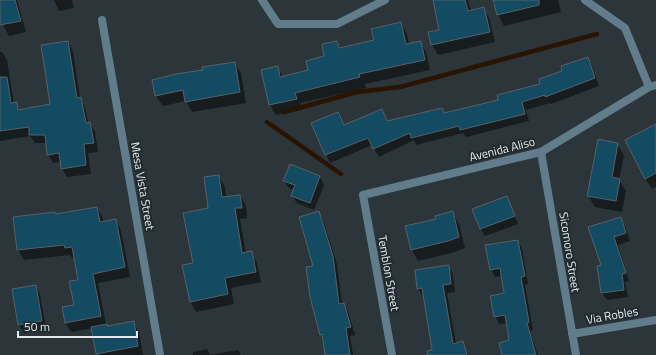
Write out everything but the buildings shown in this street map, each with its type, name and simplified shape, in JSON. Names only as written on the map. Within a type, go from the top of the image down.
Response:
[{"type":"street","points":[[262,0],[278,24],[337,24],[385,0]]},
{"type":"street","points":[[585,0],[625,28],[653,86]]},
{"type":"street","name":"Mesa Vista Street","points":[[102,20],[160,355]]},
{"type":"street","name":"Avenida Aliso","points":[[363,195],[541,152],[653,86]]},
{"type":"street","name":"Sicomoro Street","points":[[541,152],[576,355]]},
{"type":"street","name":"Temblon Street","points":[[363,195],[392,355]]},
{"type":"street","name":"Via Robles","points":[[572,334],[656,320]]},
{"type":"waterway","points":[[284,112],[357,92],[400,87],[597,34]]},
{"type":"waterway","points":[[267,122],[341,174]]}]
